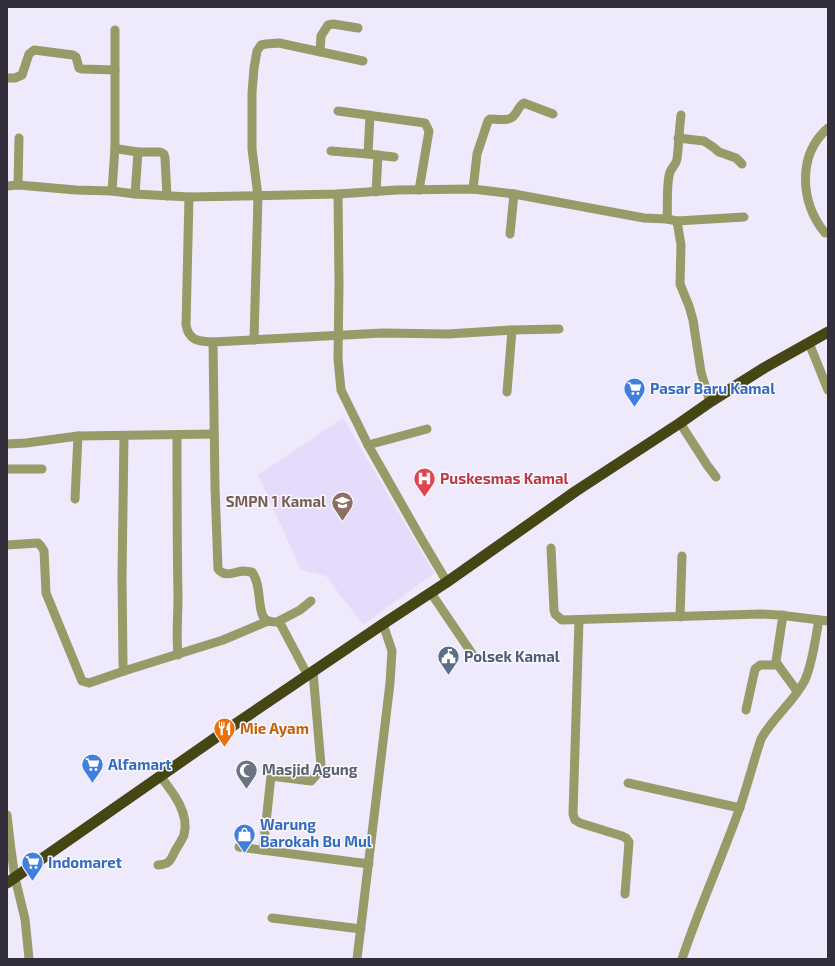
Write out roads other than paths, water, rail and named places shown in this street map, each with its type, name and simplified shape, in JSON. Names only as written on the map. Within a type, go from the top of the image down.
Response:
[{"type":"highway","points":[[11,881],[160,776],[431,593],[576,491],[710,402],[764,368],[828,332]]},
{"type":"street","points":[[320,52],[321,36],[328,25],[333,24],[358,28]]},
{"type":"street","points":[[112,191],[115,147],[115,30]]},
{"type":"street","points":[[254,340],[258,196],[252,149],[252,93],[257,51],[261,46],[266,44],[279,44],[363,61]]},
{"type":"street","points":[[7,78],[15,78],[22,75],[29,54],[34,50],[76,56],[79,68],[82,69],[116,70]]},
{"type":"street","points":[[473,189],[477,154],[490,119],[509,119],[524,103],[553,114]]},
{"type":"street","points":[[338,111],[425,124],[429,131],[419,190]]},
{"type":"street","points":[[370,115],[376,192]]},
{"type":"street","points":[[667,219],[668,182],[670,171],[675,166],[677,160],[681,115]]},
{"type":"street","points":[[825,233],[818,224],[812,212],[805,184],[805,174],[807,160],[816,140],[828,128]]},
{"type":"street","points":[[18,185],[19,138]]},
{"type":"street","points":[[678,138],[704,142],[719,152],[736,158],[742,164]]},
{"type":"street","points":[[115,147],[118,149],[138,152],[160,152],[164,154],[167,196]]},
{"type":"street","points":[[331,151],[394,157]]},
{"type":"street","points":[[135,194],[138,152]]},
{"type":"street","points":[[7,186],[18,185],[189,197],[473,189],[514,194],[644,218],[677,221],[744,217]]},
{"type":"street","points":[[338,194],[338,359],[341,390],[368,445],[447,582]]},
{"type":"street","points":[[510,234],[514,194]]},
{"type":"street","points":[[189,197],[186,325],[188,333],[192,338],[213,342],[383,333],[448,334],[559,329]]},
{"type":"street","points":[[677,221],[681,245],[680,284],[693,320],[701,372],[710,402]]},
{"type":"street","points":[[507,392],[512,330]]},
{"type":"street","points":[[213,342],[216,554],[218,570],[226,575],[244,571],[252,572],[258,582],[260,608],[263,618],[280,623],[310,674],[321,765],[319,772],[311,780],[272,776],[263,850]]},
{"type":"street","points":[[809,343],[828,390]]},
{"type":"street","points":[[680,423],[707,466],[716,477]]},
{"type":"street","points":[[368,445],[427,429]]},
{"type":"street","points":[[7,444],[78,436],[214,434]]},
{"type":"street","points":[[177,435],[176,517],[178,655]]},
{"type":"street","points":[[75,499],[78,436]]},
{"type":"street","points":[[124,436],[122,585],[124,671]]},
{"type":"street","points":[[7,469],[42,470]]},
{"type":"street","points":[[7,545],[38,543],[44,551],[46,593],[82,681],[89,683],[223,640],[300,610],[311,601]]},
{"type":"street","points":[[551,548],[555,614],[562,620],[760,614],[824,620],[811,663],[804,680],[760,739],[740,808],[682,959]]},
{"type":"street","points":[[680,617],[682,556]]},
{"type":"street","points":[[431,593],[473,655]]},
{"type":"street","points":[[783,615],[776,660],[797,691]]},
{"type":"street","points":[[579,620],[573,814],[575,820],[580,823],[622,836],[629,842],[625,894]]},
{"type":"street","points":[[357,959],[390,683],[392,651],[383,624]]},
{"type":"street","points":[[746,710],[755,669],[760,665],[778,665]]},
{"type":"street","points":[[158,865],[164,865],[170,862],[184,834],[184,821],[179,802],[160,776]]},
{"type":"street","points":[[628,783],[740,808]]},
{"type":"street","points":[[7,815],[11,881],[25,919],[30,959]]},
{"type":"street","points":[[239,847],[369,864]]},
{"type":"street","points":[[272,918],[361,929]]},
{"type":"place","name":"Pasar Baru Kamal","points":[[635,408]]},
{"type":"place","name":"Puskesmas Kamal","points":[[425,498]]},
{"type":"place","name":"SMPN 1 Kamal","points":[[342,522]]},
{"type":"place","name":"Polsek Kamal","points":[[448,676]]},
{"type":"place","name":"Mie Ayam","points":[[225,748]]},
{"type":"place","name":"Alfamart","points":[[93,784]]},
{"type":"place","name":"Masjid Agung","points":[[247,790]]},
{"type":"place","name":"Warung Barokah Bu Mul","points":[[244,854]]},
{"type":"place","name":"Indomaret","points":[[32,882]]}]
